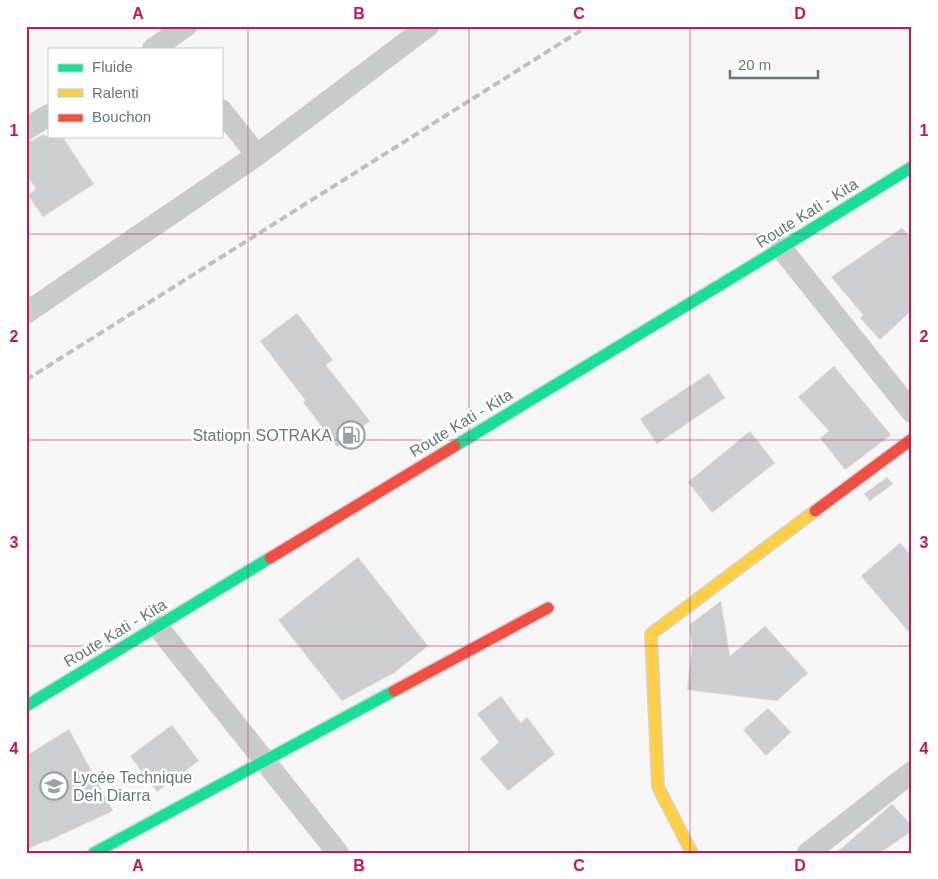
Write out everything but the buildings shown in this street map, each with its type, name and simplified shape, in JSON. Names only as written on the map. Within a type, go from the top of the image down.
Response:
[{"type":"street","points":[[161,41],[186,26]]},
{"type":"street","points":[[26,313],[257,155],[428,26]]},
{"type":"street","points":[[222,111],[257,155]]},
{"type":"street","points":[[26,129],[48,116]]},
{"type":"street","name":"Route Kati - Kita","points":[[26,706],[912,167]]},
{"type":"street","points":[[781,248],[912,412]]},
{"type":"street","points":[[692,853],[658,787],[650,634],[912,439]]},
{"type":"street","points":[[94,853],[548,608]]},
{"type":"street","points":[[158,626],[338,853]]},
{"type":"street","points":[[808,853],[912,772]]},
{"type":"railway","points":[[26,380],[588,26]]},
{"type":"traffic: fast","points":[[455,446],[912,167]]},
{"type":"traffic: fast","points":[[26,706],[270,558]]},
{"type":"traffic: fast","points":[[94,853],[394,691]]},
{"type":"traffic: slow","points":[[692,853],[658,787],[651,634],[815,511]]},
{"type":"traffic: jam","points":[[815,511],[912,439]]},
{"type":"traffic: jam","points":[[270,558],[455,446]]},
{"type":"traffic: jam","points":[[394,691],[548,608]]},
{"type":"place","name":"Statiopn SOTRAKA","points":[[351,435]]},
{"type":"place","name":"Lycée Technique Deh Diarra","points":[[54,786]]}]
